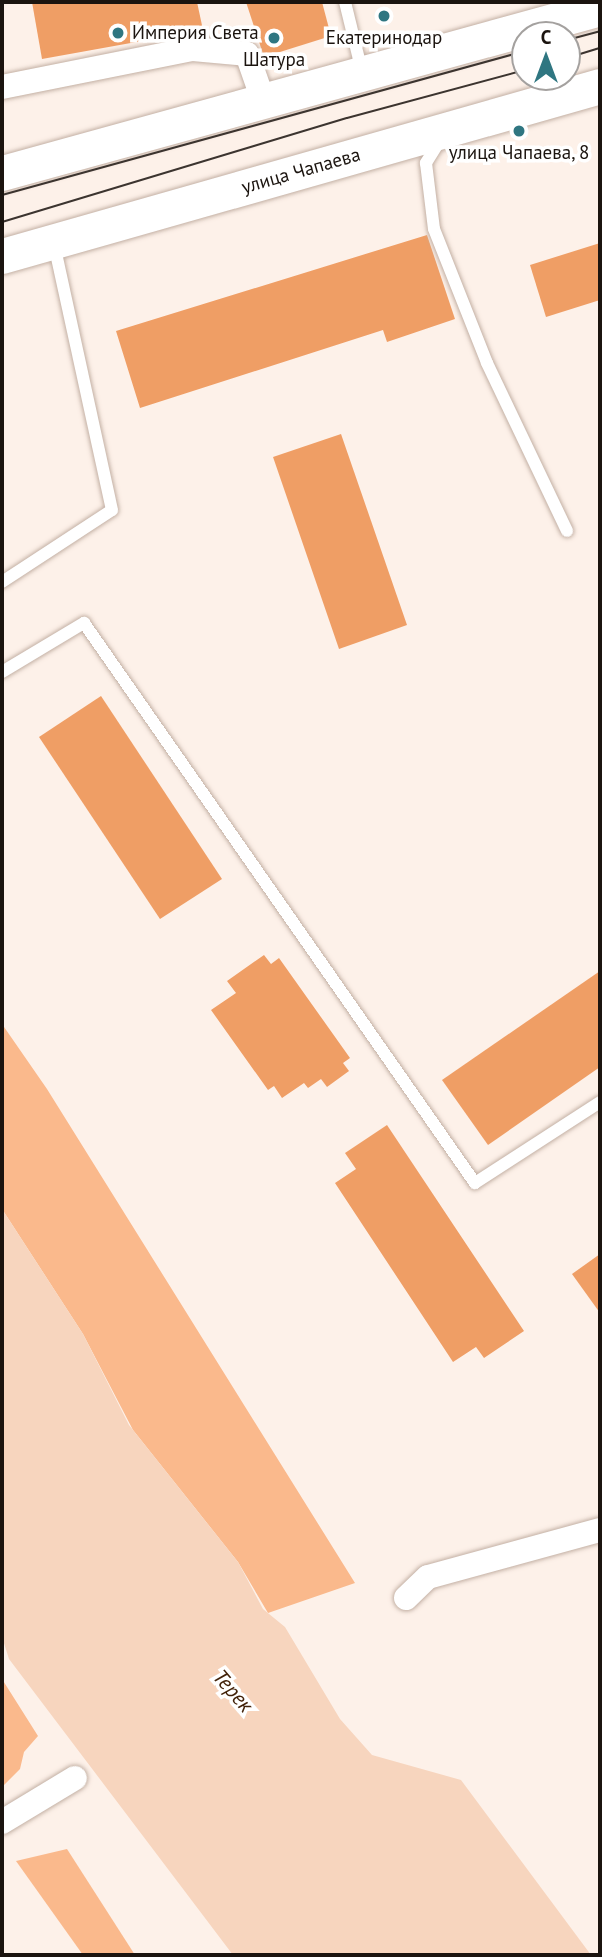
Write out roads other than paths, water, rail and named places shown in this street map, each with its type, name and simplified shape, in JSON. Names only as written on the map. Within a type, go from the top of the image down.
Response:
[{"type":"main road","points":[[2,173],[600,8]]},
{"type":"main road","name":"улица Чапаева","points":[[2,256],[600,86]]},
{"type":"street","points":[[2,88],[193,48],[247,54],[263,100]]},
{"type":"street","points":[[406,1598],[428,1577],[600,1531]]},
{"type":"street","points":[[2,1822],[75,1778]]},
{"type":"lane","points":[[345,2],[363,75]]},
{"type":"lane","points":[[452,129],[429,152],[426,163],[434,229],[487,363],[567,531]]},
{"type":"lane","points":[[2,582],[112,510],[53,241]]},
{"type":"lane","points":[[2,672],[84,623],[475,1183],[600,1102]]},
{"type":"water","name":"Терек","points":[[2,1209],[83,1334],[129,1425],[238,1562],[263,1609],[285,1627],[340,1719],[372,1755],[461,1780],[591,1955],[233,1955],[9,1659],[2,1637]]},
{"type":"tram line","points":[[581,36],[600,31]]},
{"type":"tram line","points":[[581,54],[600,48]]},
{"type":"tram line","points":[[2,195],[511,55]]},
{"type":"tram line","points":[[2,222],[347,118],[511,74]]},
{"type":"place","name":"Екатеринодар","points":[[384,16]]},
{"type":"place","name":"Империя Света","points":[[118,33]]},
{"type":"place","name":"Шатура","points":[[274,38]]},
{"type":"place","name":"улица Чапаева, 8","points":[[519,131]]}]
